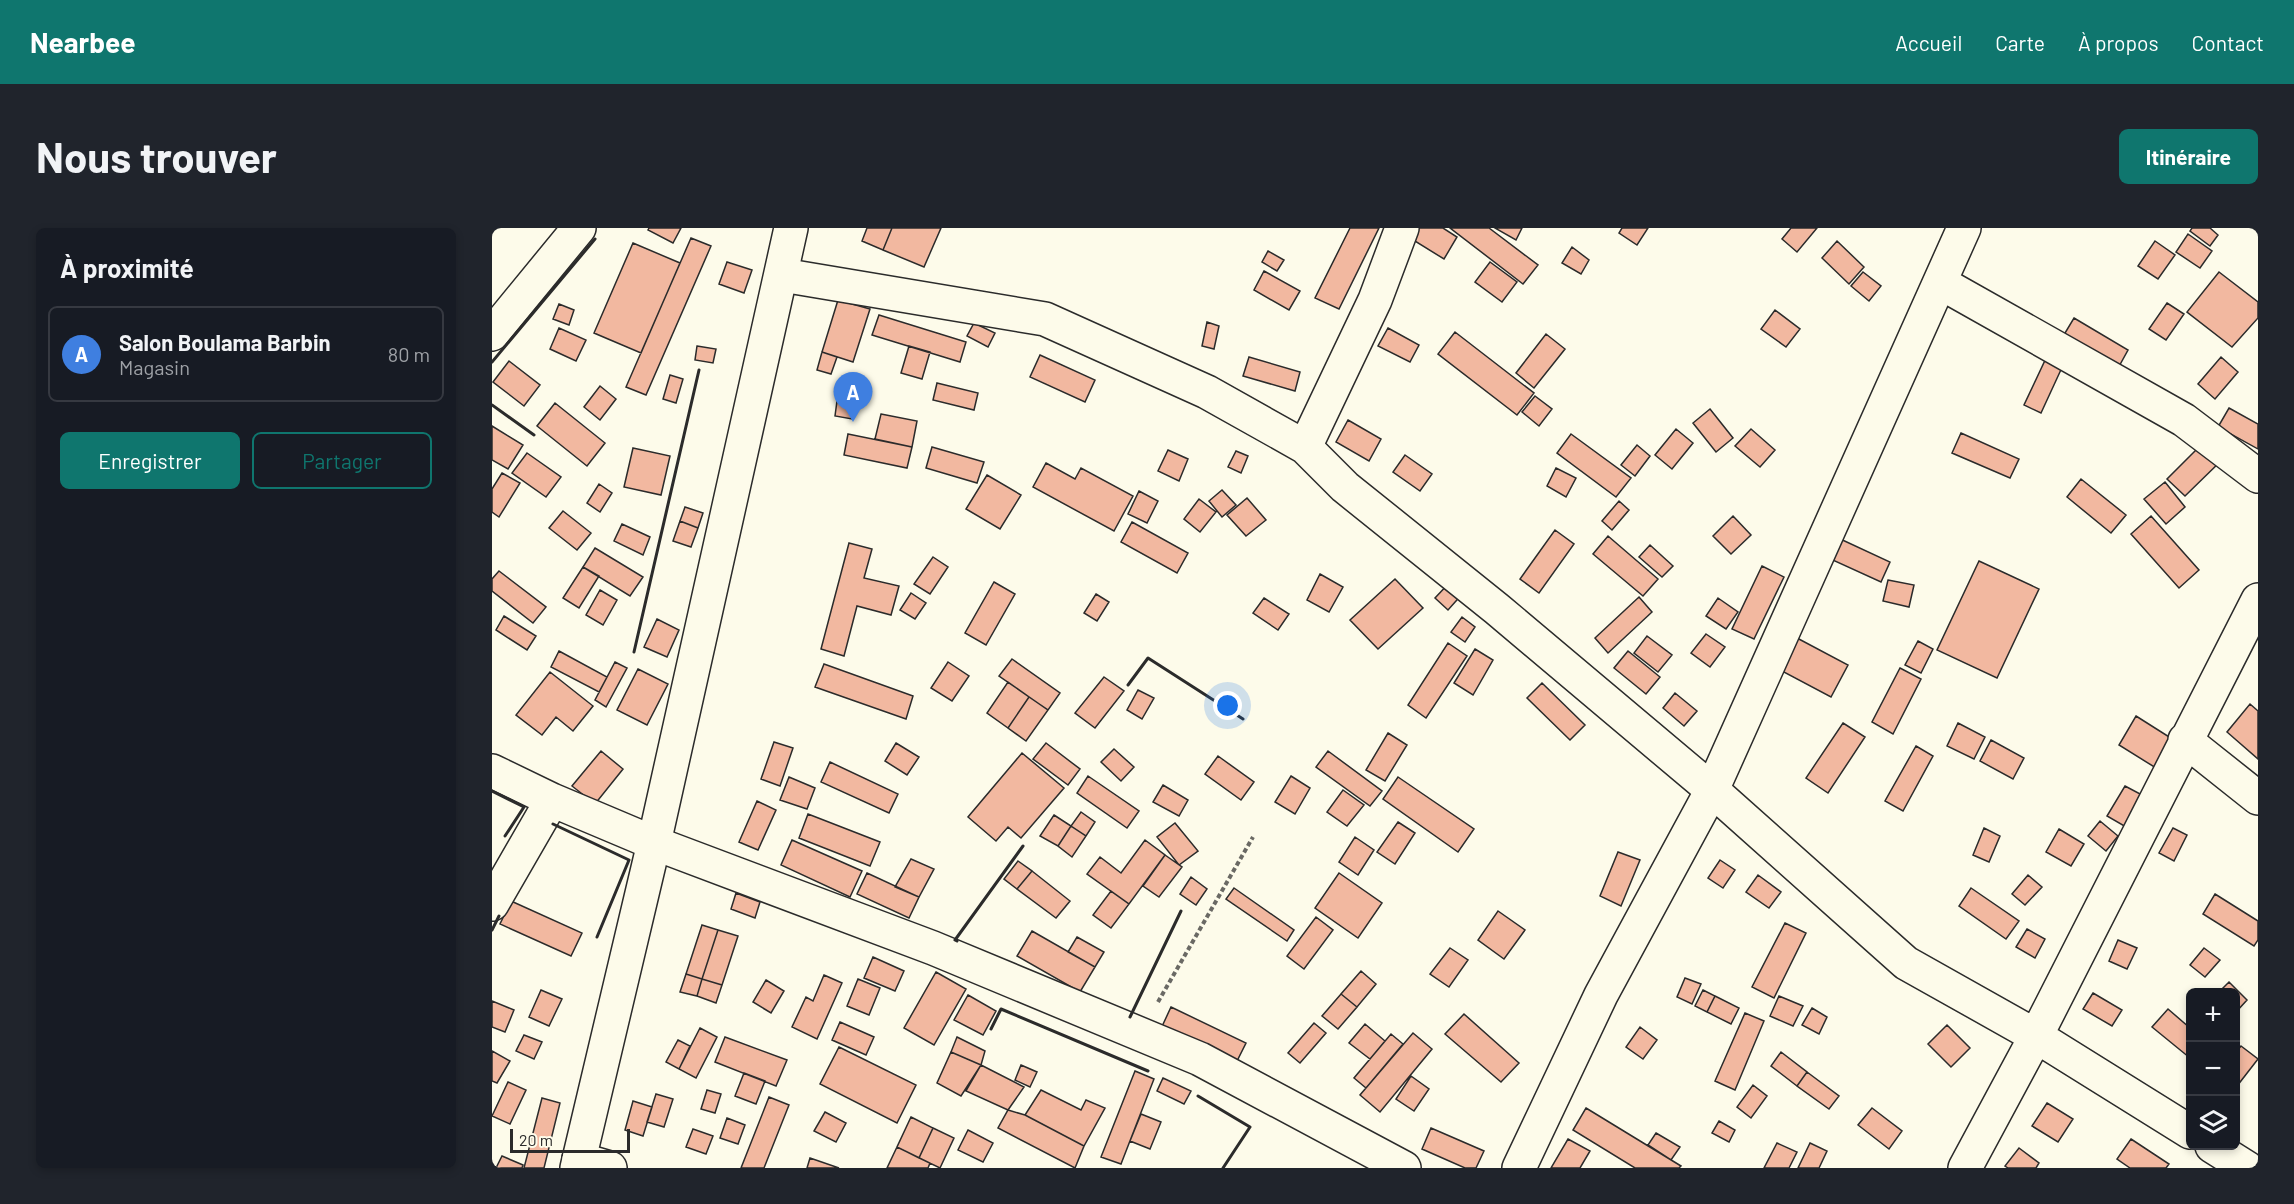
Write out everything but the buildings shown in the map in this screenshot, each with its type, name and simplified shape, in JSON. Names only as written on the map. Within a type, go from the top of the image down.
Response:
[{"type":"main road","points":[[492,334],[579,228]]},
{"type":"main road","points":[[610,1168],[578,1163],[654,843],[791,228]]},
{"type":"main road","points":[[1305,447],[1375,300],[1402,228]]},
{"type":"main road","points":[[1520,1168],[1601,996],[1712,790],[1964,228]]},
{"type":"main road","points":[[782,275],[1045,319],[1207,392],[1305,447],[1346,487],[1497,609],[1712,790],[1906,963],[2036,1036],[2186,1130]]},
{"type":"main road","points":[[1941,282],[2184,420],[2258,476]]},
{"type":"main road","points":[[1965,1168],[2036,1036],[2258,600]]},
{"type":"main road","points":[[2185,740],[2258,798]]},
{"type":"main road","points":[[492,771],[552,800],[654,843],[933,948],[1200,1059],[1404,1168]]},
{"type":"main road","points":[[492,904],[552,800]]},
{"type":"main road","points":[[2218,1150],[2247,1168]]},
{"type":"path","points":[[1140,1034],[1253,837]]},
{"type":"wall","points":[[492,362],[595,239]]},
{"type":"wall","points":[[634,652],[699,370]]},
{"type":"wall","points":[[492,405],[534,435]]},
{"type":"wall","points":[[1128,685],[1148,658],[1243,719]]},
{"type":"wall","points":[[492,791],[524,807],[505,836]]},
{"type":"wall","points":[[553,824],[629,860],[597,937]]},
{"type":"wall","points":[[957,941],[955,940],[1023,846]]},
{"type":"wall","points":[[1130,1017],[1181,911]]},
{"type":"wall","points":[[492,930],[499,916]]},
{"type":"wall","points":[[991,1029],[1001,1009],[1148,1071]]},
{"type":"wall","points":[[1198,1096],[1250,1127],[1223,1168]]},
{"type":"place","name":"Salon Boulama Barbin","points":[[853,422]]}]
